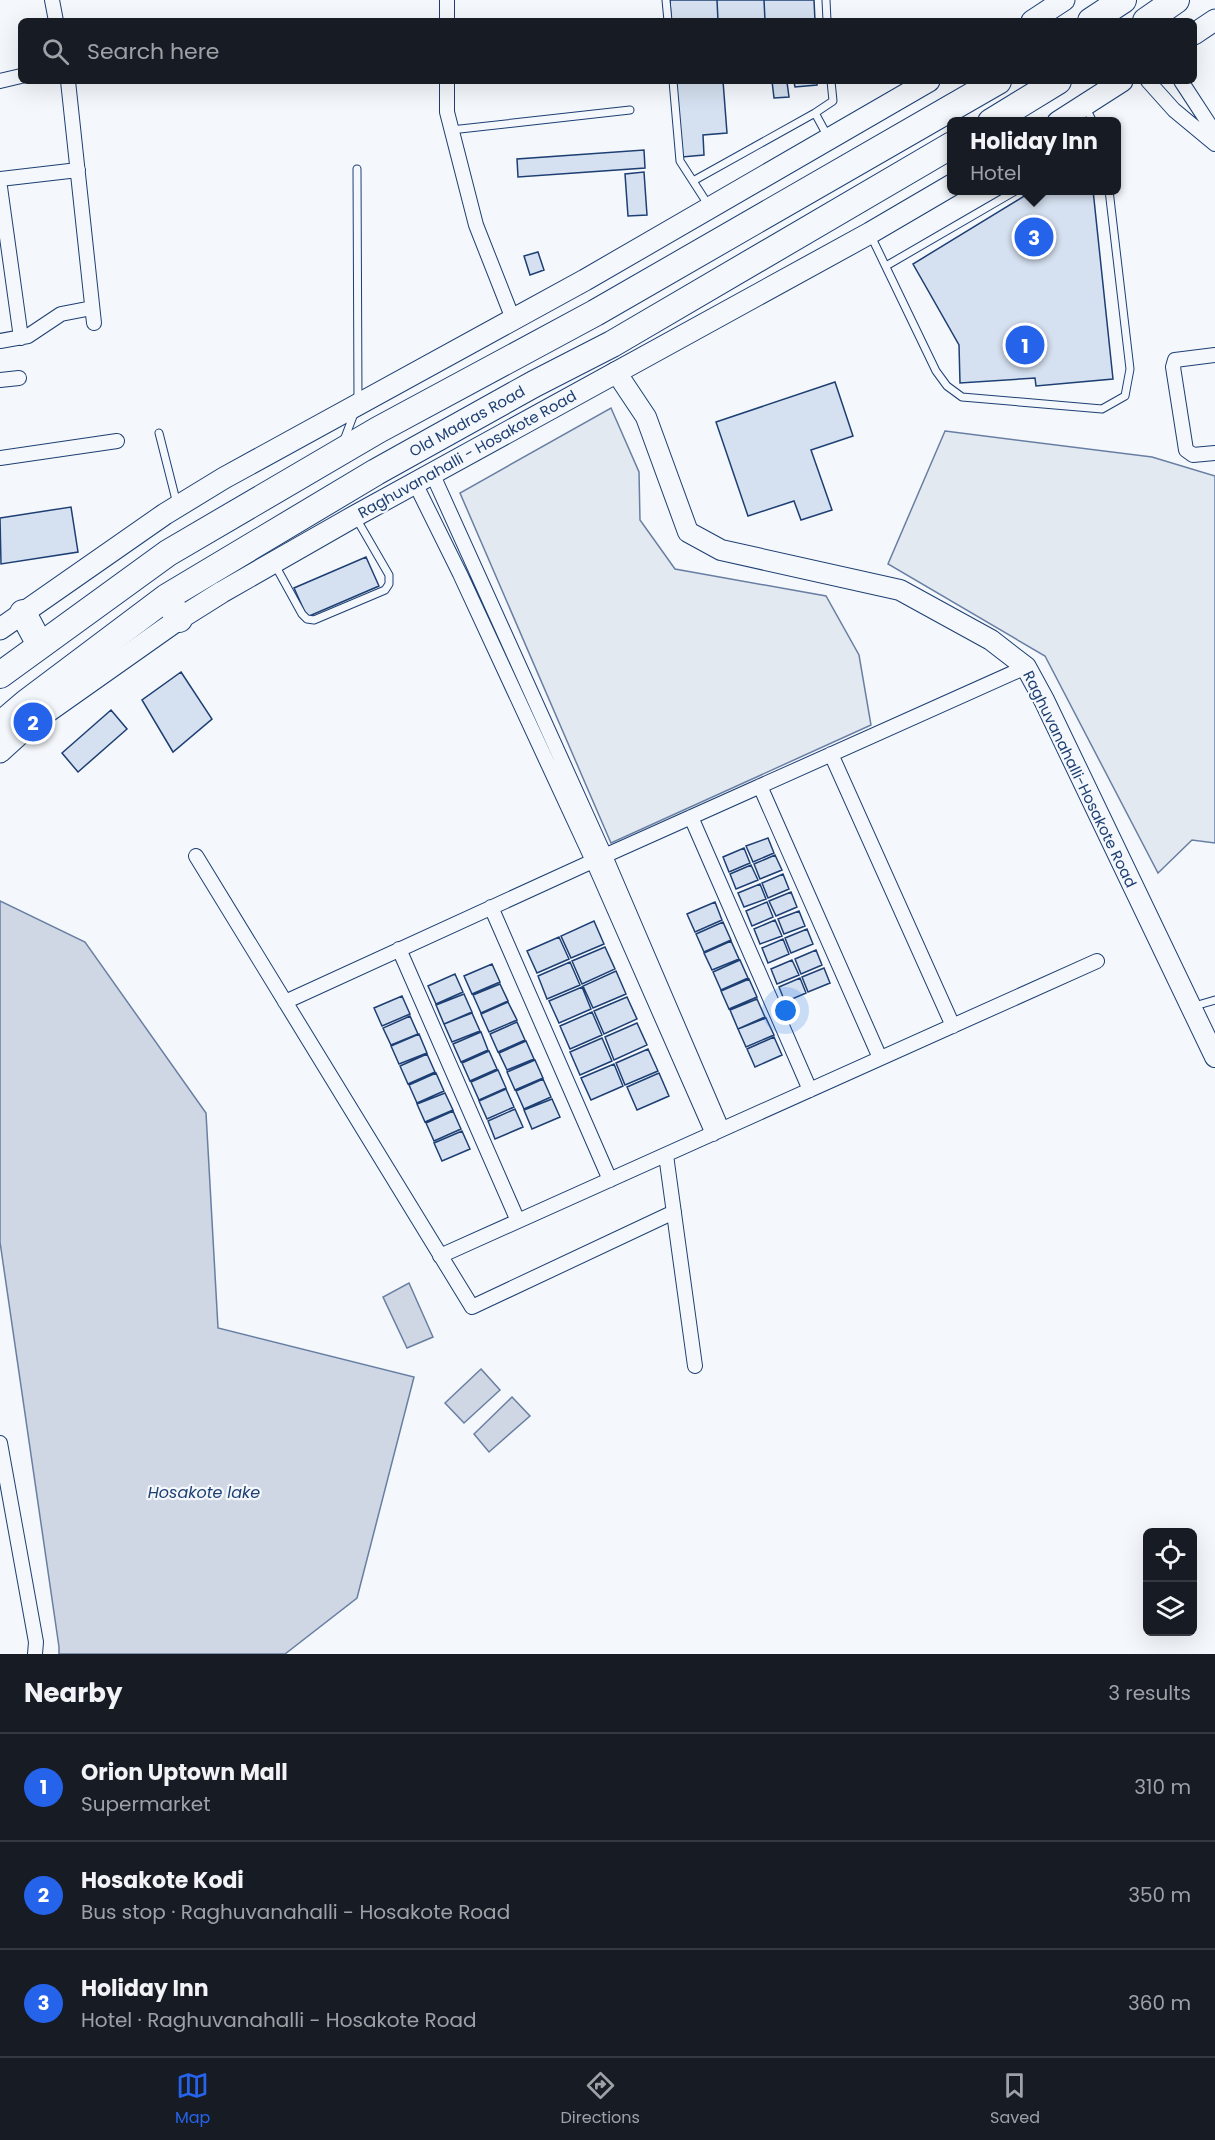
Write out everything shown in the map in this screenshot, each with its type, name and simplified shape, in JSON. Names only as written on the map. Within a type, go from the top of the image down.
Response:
[{"type":"highway","points":[[1096,18],[1123,0]]},
{"type":"highway","points":[[1150,18],[1176,0]]},
{"type":"highway","points":[[0,675],[168,553],[340,451],[595,313],[993,84]]},
{"type":"highway","points":[[999,117],[1053,84]]},
{"type":"highway","name":"Old Madras Road","points":[[0,725],[35,696],[173,608],[376,472],[534,384],[612,344],[947,147]]},
{"type":"highway","points":[[6,623],[40,645]]},
{"type":"main road","points":[[1037,18],[1064,0]]},
{"type":"main road","points":[[1197,32],[1215,20]]},
{"type":"main road","points":[[6,623],[177,507],[224,478],[358,403],[422,371],[711,208],[924,84]]},
{"type":"main road","points":[[1089,113],[1119,84]]},
{"type":"main road","name":"Raghuvanahalli - Hosakote Road","points":[[0,752],[33,722],[173,608],[274,561],[870,233],[947,187]]},
{"type":"main road","name":"Raghuvanahalli-Hosakote Road","points":[[616,372],[646,417],[688,532],[722,550],[900,590],[992,640],[1026,667],[1044,700],[1215,1057]]},
{"type":"street","points":[[52,0],[55,18]]},
{"type":"street","points":[[447,0],[447,18]]},
{"type":"street","points":[[0,81],[18,77]]},
{"type":"street","points":[[68,84],[94,323]]},
{"type":"street","points":[[447,84],[447,112],[476,225],[513,319]]},
{"type":"street","points":[[1151,84],[1173,110],[1215,144]]},
{"type":"street","points":[[1183,84],[1215,133]]},
{"type":"street","points":[[0,179],[78,170]]},
{"type":"street","points":[[0,187],[21,338]]},
{"type":"street","points":[[0,341],[28,336],[61,314],[92,308]]},
{"type":"street","points":[[1215,355],[1176,360],[1173,367],[1186,450],[1193,455],[1215,453]]},
{"type":"street","points":[[0,380],[19,378]]},
{"type":"street","points":[[0,458],[117,441]]},
{"type":"street","points":[[423,478],[599,858],[717,1132]]},
{"type":"street","points":[[423,478],[460,574],[599,858]]},
{"type":"street","points":[[285,1002],[599,858],[1026,667]]},
{"type":"street","points":[[831,754],[953,1026]]},
{"type":"street","points":[[760,786],[880,1058]]},
{"type":"street","points":[[691,817],[810,1090]]},
{"type":"street","points":[[196,856],[472,1307],[674,1212]]},
{"type":"street","points":[[491,907],[610,1180]]},
{"type":"street","points":[[399,949],[518,1221]]},
{"type":"street","points":[[440,1256],[1097,961]]},
{"type":"street","points":[[666,1155],[695,1366]]},
{"type":"street","points":[[0,1443],[36,1642],[35,1654]]},
{"type":"lane","points":[[666,0],[668,18]]},
{"type":"lane","points":[[826,0],[828,18]]},
{"type":"lane","points":[[673,84],[680,161],[711,208]]},
{"type":"lane","points":[[693,181],[833,101],[831,84]]},
{"type":"lane","points":[[451,130],[630,110]]},
{"type":"lane","points":[[814,113],[829,140]]},
{"type":"lane","points":[[340,451],[358,403],[357,169]]},
{"type":"lane","points":[[886,266],[1008,195]]},
{"type":"lane","points":[[870,233],[936,370],[947,386],[962,397],[1102,409],[1125,396],[1130,369],[1110,195]]},
{"type":"lane","points":[[159,434],[177,507]]},
{"type":"lane","points":[[274,561],[302,614],[307,619],[314,620],[385,590],[389,584],[389,575],[355,516]]},
{"type":"lane","points":[[1191,1007],[1215,1000]]},
{"type":"shaded area","points":[[611,408],[639,472],[640,520],[675,569],[826,596],[859,655],[871,725],[611,843],[460,493]]},
{"type":"shaded area","points":[[945,431],[1152,457],[1215,476],[1215,843],[1192,840],[1158,873],[1045,656],[888,564]]},
{"type":"water","name":"Hosakote lake","points":[[0,901],[85,942],[206,1113],[218,1328],[414,1377],[357,1598],[285,1654],[59,1654],[0,1242]]},
{"type":"water","points":[[409,1283],[433,1337],[407,1348],[383,1297]]},
{"type":"water","points":[[481,1369],[500,1390],[464,1423],[445,1403]]},
{"type":"water","points":[[512,1397],[530,1416],[489,1452],[474,1434]]},
{"type":"building","points":[[670,0],[717,0],[718,18],[671,18]]},
{"type":"building","points":[[717,0],[764,0],[765,18],[718,18]]},
{"type":"building","points":[[764,0],[814,0],[815,18],[765,18]]},
{"type":"building","points":[[676,84],[723,84],[727,133],[703,135],[704,155],[682,157]]},
{"type":"building","points":[[772,84],[787,84],[789,97],[774,98]]},
{"type":"building","points":[[794,84],[817,84],[817,85],[795,87]]},
{"type":"building","points":[[644,150],[645,168],[518,177],[517,159]]},
{"type":"building","points":[[644,172],[647,215],[628,216],[625,174]]},
{"type":"building","points":[[1026,195],[1094,195],[1113,379],[1036,386],[1035,378],[960,383],[959,345],[913,264]]},
{"type":"building","points":[[538,252],[544,270],[530,275],[524,256]]},
{"type":"building","points":[[835,382],[853,436],[811,450],[832,510],[801,520],[794,501],[748,516],[716,422]]},
{"type":"building","points":[[71,507],[78,552],[1,564],[0,518]]},
{"type":"building","points":[[366,557],[379,586],[307,617],[294,588]]},
{"type":"building","points":[[181,672],[212,719],[173,752],[142,700]]},
{"type":"building","points":[[111,710],[127,729],[78,772],[62,753]]},
{"type":"building","points":[[768,838],[774,853],[753,862],[746,846]]},
{"type":"building","points":[[744,848],[750,863],[729,872],[723,857]]},
{"type":"building","points":[[775,855],[782,870],[760,879],[754,864]]},
{"type":"building","points":[[751,865],[758,880],[736,889],[730,874]]},
{"type":"building","points":[[783,874],[789,889],[768,898],[762,883]]},
{"type":"building","points":[[760,884],[766,899],[744,907],[738,893]]},
{"type":"building","points":[[791,892],[797,907],[776,916],[769,901]]},
{"type":"building","points":[[715,902],[722,920],[695,932],[687,914]]},
{"type":"building","points":[[767,902],[773,917],[752,926],[746,911]]},
{"type":"building","points":[[799,911],[805,926],[784,934],[778,919]]},
{"type":"building","points":[[775,920],[782,936],[760,944],[754,929]]},
{"type":"building","points":[[594,921],[604,944],[571,958],[561,936]]},
{"type":"building","points":[[723,922],[731,940],[704,952],[696,934]]},
{"type":"building","points":[[807,929],[813,944],[791,953],[785,938]]},
{"type":"building","points":[[559,937],[569,959],[537,973],[527,951]]},
{"type":"building","points":[[783,939],[789,954],[768,963],[762,948]]},
{"type":"building","points":[[731,941],[739,959],[712,970],[704,953]]},
{"type":"building","points":[[605,947],[615,969],[582,984],[572,961]]},
{"type":"building","points":[[816,950],[822,965],[801,974],[795,959]]},
{"type":"building","points":[[740,960],[748,978],[721,990],[713,972]]},
{"type":"building","points":[[792,960],[799,975],[777,984],[771,969]]},
{"type":"building","points":[[570,962],[580,985],[547,999],[538,976]]},
{"type":"building","points":[[492,964],[500,982],[472,994],[464,976]]},
{"type":"building","points":[[824,968],[830,983],[808,992],[802,977]]},
{"type":"building","points":[[616,971],[626,994],[593,1008],[583,986]]},
{"type":"building","points":[[455,974],[463,992],[436,1004],[428,986]]},
{"type":"building","points":[[800,978],[806,993],[785,1002],[779,987]]},
{"type":"building","points":[[749,979],[757,997],[729,1009],[721,991]]},
{"type":"building","points":[[500,984],[508,1001],[481,1013],[473,995]]},
{"type":"building","points":[[582,987],[591,1009],[559,1023],[549,1001]]},
{"type":"building","points":[[464,994],[472,1012],[444,1024],[436,1005]]},
{"type":"building","points":[[402,996],[410,1014],[382,1026],[374,1008]]},
{"type":"building","points":[[627,997],[637,1019],[604,1034],[594,1011]]},
{"type":"building","points":[[757,999],[765,1017],[738,1029],[730,1010]]},
{"type":"building","points":[[508,1002],[517,1020],[489,1032],[481,1014]]},
{"type":"building","points":[[592,1012],[602,1035],[570,1049],[560,1026]]},
{"type":"building","points":[[472,1013],[480,1031],[452,1042],[444,1024]]},
{"type":"building","points":[[410,1016],[418,1034],[391,1045],[383,1028]]},
{"type":"building","points":[[766,1018],[774,1035],[746,1047],[738,1029]]},
{"type":"building","points":[[517,1022],[525,1040],[498,1052],[490,1034]]},
{"type":"building","points":[[637,1023],[647,1045],[614,1060],[605,1037]]},
{"type":"building","points":[[481,1032],[488,1050],[461,1062],[453,1044]]},
{"type":"building","points":[[419,1034],[427,1053],[399,1064],[391,1046]]},
{"type":"building","points":[[774,1037],[782,1055],[755,1067],[747,1049]]},
{"type":"building","points":[[602,1038],[612,1061],[580,1075],[570,1052]]},
{"type":"building","points":[[526,1041],[534,1059],[507,1070],[499,1053]]},
{"type":"building","points":[[648,1049],[658,1071],[625,1085],[616,1063]]},
{"type":"building","points":[[489,1051],[497,1069],[470,1081],[462,1063]]},
{"type":"building","points":[[427,1054],[435,1072],[408,1084],[400,1066]]},
{"type":"building","points":[[535,1060],[543,1078],[515,1090],[507,1072]]},
{"type":"building","points":[[614,1064],[623,1086],[591,1100],[581,1078]]},
{"type":"building","points":[[498,1070],[506,1088],[479,1100],[471,1082]]},
{"type":"building","points":[[436,1073],[444,1091],[417,1103],[409,1085]]},
{"type":"building","points":[[659,1073],[669,1096],[637,1110],[627,1087]]},
{"type":"building","points":[[543,1079],[551,1097],[524,1109],[516,1091]]},
{"type":"building","points":[[506,1089],[514,1107],[487,1119],[479,1101]]},
{"type":"building","points":[[445,1093],[453,1110],[425,1122],[417,1104]]},
{"type":"building","points":[[552,1099],[560,1117],[532,1129],[524,1110]]},
{"type":"building","points":[[515,1109],[523,1127],[495,1139],[488,1121]]},
{"type":"building","points":[[453,1111],[461,1129],[434,1141],[426,1123]]},
{"type":"building","points":[[462,1131],[470,1149],[442,1161],[434,1143]]},
{"type":"place","name":"Holiday Inn","points":[[1034,237]]},
{"type":"place","name":"Orion Uptown Mall","points":[[1025,345]]},
{"type":"place","name":"Hosakote Kodi","points":[[33,722]]}]
